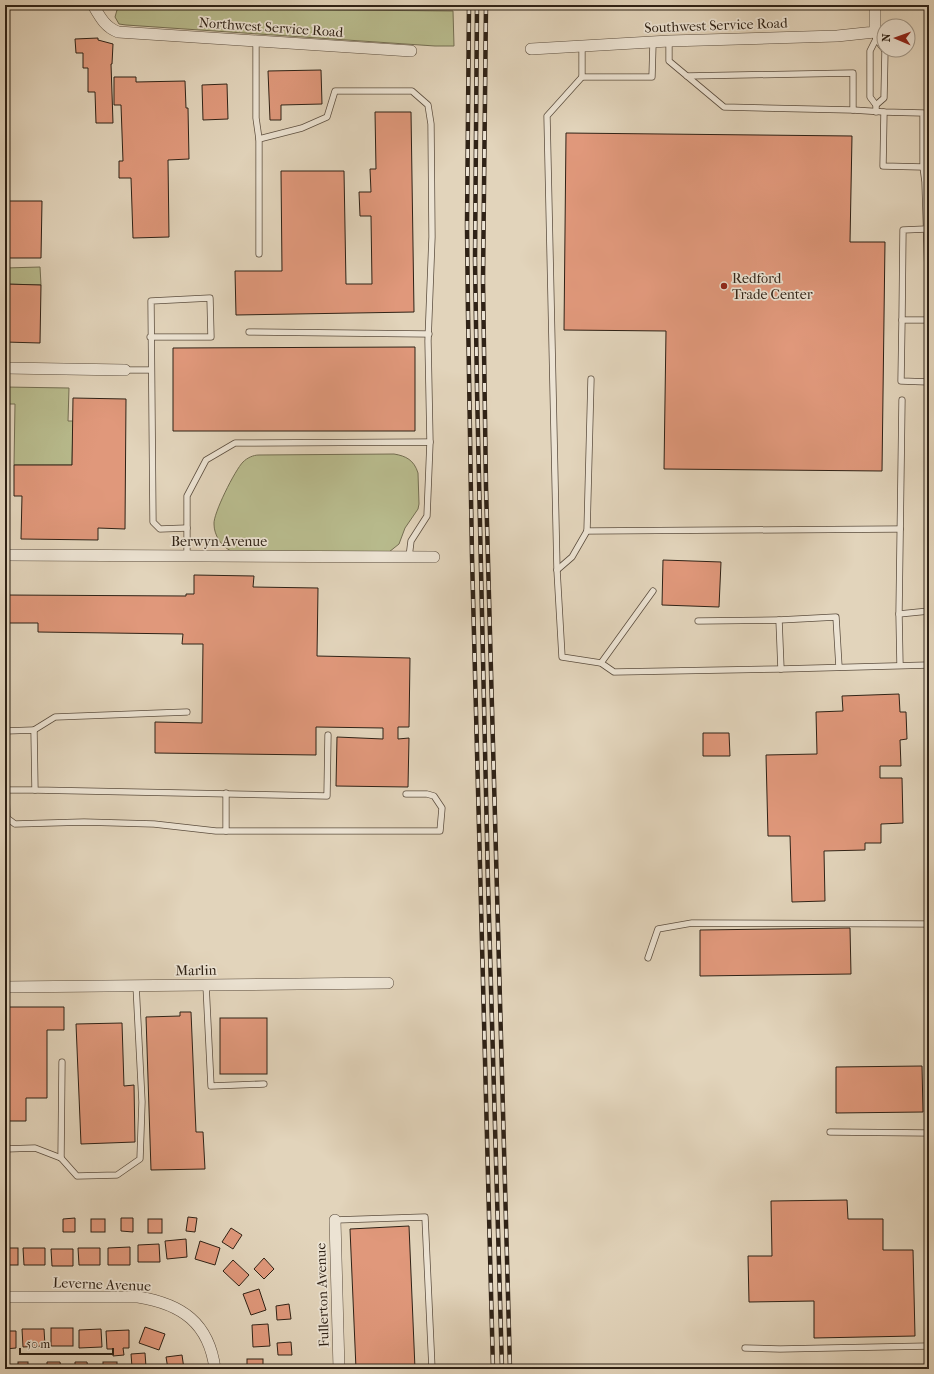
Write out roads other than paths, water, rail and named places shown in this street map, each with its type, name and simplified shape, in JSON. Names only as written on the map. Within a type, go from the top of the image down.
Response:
[{"type":"street","name":"Northwest Service Road","points":[[93,5],[102,22],[112,30],[118,32],[411,51]]},
{"type":"street","points":[[875,5],[875,35]]},
{"type":"street","name":"Southwest Service Road","points":[[532,49],[669,41],[875,35]]},
{"type":"street","points":[[5,368],[125,370]]},
{"type":"street","name":"Berwyn Avenue","points":[[5,555],[434,557]]},
{"type":"street","name":"Marlin","points":[[5,987],[388,983]]},
{"type":"street","name":"Fullerton Avenue","points":[[335,1220],[339,1369]]},
{"type":"street","name":"Leverne Avenue","points":[[5,1297],[138,1297],[168,1304],[180,1310],[192,1319],[203,1333],[209,1345],[215,1369]]},
{"type":"lane","points":[[875,35],[870,51],[870,97],[876,109]]},
{"type":"lane","points":[[256,41],[256,118],[260,139],[259,254]]},
{"type":"lane","points":[[669,41],[669,61],[724,107],[853,110],[876,109],[884,112],[923,113],[923,167],[929,311]]},
{"type":"lane","points":[[582,77],[652,77],[653,42]]},
{"type":"lane","points":[[582,46],[582,77],[547,116],[557,570],[562,657],[601,663],[614,672],[929,665]]},
{"type":"lane","points":[[876,109],[884,98],[884,58]]},
{"type":"lane","points":[[687,76],[853,72],[853,110]]},
{"type":"lane","points":[[260,139],[302,128],[327,117],[335,91],[412,91],[428,105],[431,124],[432,230],[429,334],[430,442],[427,516],[411,541],[410,557]]},
{"type":"lane","points":[[884,112],[884,166],[923,167]]},
{"type":"lane","points":[[926,229],[903,230],[901,381],[929,382]]},
{"type":"lane","points":[[150,337],[211,337],[210,298],[151,301],[150,337],[153,522],[160,529],[187,528]]},
{"type":"lane","points":[[902,320],[929,320]]},
{"type":"lane","points":[[249,332],[429,334]]},
{"type":"lane","points":[[125,370],[151,370]]},
{"type":"lane","points":[[557,570],[572,557],[587,531],[591,379]]},
{"type":"lane","points":[[900,665],[899,614],[902,400]]},
{"type":"lane","points":[[187,556],[187,496],[206,460],[235,443],[430,442]]},
{"type":"lane","points":[[587,531],[900,529]]},
{"type":"lane","points":[[601,663],[653,591]]},
{"type":"lane","points":[[899,614],[929,612]]},
{"type":"lane","points":[[698,621],[779,620],[836,617],[839,668]]},
{"type":"lane","points":[[779,620],[781,669]]},
{"type":"lane","points":[[5,731],[34,730],[55,717],[188,712]]},
{"type":"lane","points":[[34,730],[36,790]]},
{"type":"lane","points":[[328,735],[326,796],[6,790],[6,818],[15,824],[84,822],[154,824],[226,831],[440,831],[442,808],[434,796],[427,794],[406,794]]},
{"type":"lane","points":[[226,793],[226,831]]},
{"type":"lane","points":[[648,958],[658,929],[692,923],[929,924]]},
{"type":"lane","points":[[206,984],[212,1086],[264,1084]]},
{"type":"lane","points":[[5,1149],[35,1148],[61,1158],[77,1176],[117,1175],[140,1159],[142,1102],[136,985]]},
{"type":"lane","points":[[61,1158],[62,1062]]},
{"type":"lane","points":[[830,1132],[929,1133]]},
{"type":"lane","points":[[335,1220],[425,1217],[432,1369]]},
{"type":"lane","points":[[745,1348],[780,1349],[929,1346]]},
{"type":"railway","points":[[469,5],[467,226],[472,557],[493,1369]]},
{"type":"railway","points":[[477,5],[475,260],[477,389],[488,883],[502,1369]]},
{"type":"railway","points":[[486,5],[483,281],[486,487],[510,1369]]},
{"type":"place","name":"Redford Trade Center","points":[[724,286]]}]
